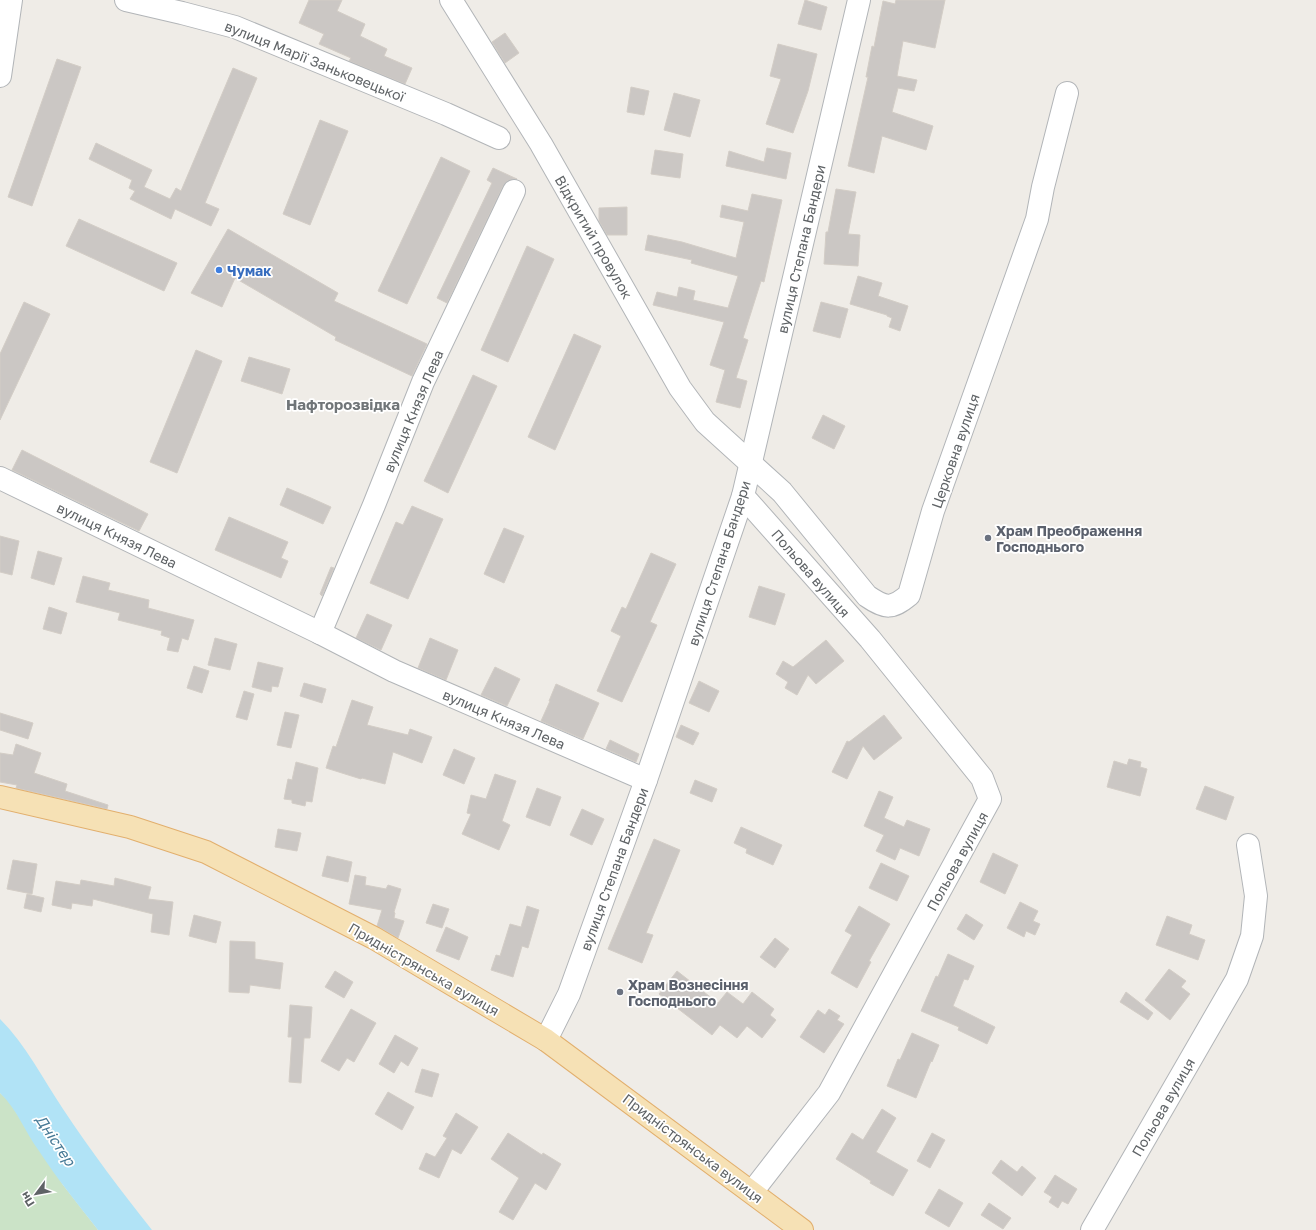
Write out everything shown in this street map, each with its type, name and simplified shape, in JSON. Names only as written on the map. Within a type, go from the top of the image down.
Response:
[{"type":"main road","name":"Придністрянська вулиця","points":[[0,797],[130,827],[206,852],[374,938],[546,1040],[802,1230]]},
{"type":"street","points":[[0,76],[11,0]]},
{"type":"street","name":"вулиця Марії Заньковецької","points":[[126,0],[234,27],[446,114],[499,138]]},
{"type":"street","name":"Відкритий провулок","points":[[451,0],[541,144],[680,388],[705,422],[750,464]]},
{"type":"street","name":"вулиця Степана Бандери","points":[[546,1040],[569,994],[646,780],[743,496],[859,0]]},
{"type":"street","name":"Церковна вулиця","points":[[750,464],[782,492],[867,596],[877,603],[888,606],[899,603],[909,594],[933,511],[1037,219],[1067,93]]},
{"type":"street","name":"вулиця Князя Лева","points":[[320,633],[374,505],[423,382],[514,191]]},
{"type":"street","name":"вулиця Князя Лева","points":[[0,478],[320,633],[394,671],[646,780]]},
{"type":"street","name":"Польова вулиця","points":[[743,496],[870,639],[982,778],[990,799],[830,1093],[752,1192]]},
{"type":"street","name":"Польова вулиця","points":[[1092,1230],[1237,979],[1252,936],[1256,896],[1248,844]]},
{"type":"green space","points":[[0,1093],[8,1100],[63,1185],[98,1230],[0,1230]]},
{"type":"water","name":"Дністер","points":[[0,1019],[26,1051],[84,1140],[152,1230],[98,1230],[53,1172],[34,1144],[16,1113],[0,1093]]},
{"type":"building","points":[[309,0],[342,0],[337,11],[365,24],[360,36],[387,49],[384,56],[412,68],[405,84],[349,61],[351,58],[319,44],[324,34],[299,23]]},
{"type":"building","points":[[805,0],[827,7],[821,30],[798,24]]},
{"type":"building","points":[[896,0],[945,0],[935,48],[903,41],[897,76],[917,80],[914,91],[898,88],[892,112],[933,126],[926,150],[882,136],[874,173],[848,166],[868,77],[866,77],[872,46],[874,47],[883,1],[895,4]]},
{"type":"building","points":[[505,33],[519,53],[505,63],[492,42]]},
{"type":"building","points":[[778,44],[817,54],[808,91],[793,133],[766,124],[781,79],[770,76]]},
{"type":"building","points":[[57,59],[81,67],[32,206],[8,197]]},
{"type":"building","points":[[233,68],[257,78],[205,203],[219,209],[211,226],[175,209],[171,219],[130,199],[135,191],[129,188],[132,180],[89,159],[96,143],[152,170],[144,187],[170,199],[176,188],[181,191]]},
{"type":"building","points":[[631,87],[649,91],[644,115],[627,112]]},
{"type":"building","points":[[674,93],[700,100],[690,137],[664,130]]},
{"type":"building","points":[[320,120],[348,131],[310,225],[283,214]]},
{"type":"building","points":[[767,148],[791,153],[786,179],[726,166],[729,151],[764,162]]},
{"type":"building","points":[[655,150],[683,154],[680,178],[651,174]]},
{"type":"building","points":[[441,157],[470,171],[407,304],[378,291]]},
{"type":"building","points":[[493,168],[517,179],[507,181],[503,186],[447,303],[437,298],[492,183],[487,180]]},
{"type":"building","points":[[836,189],[856,192],[848,234],[860,235],[858,266],[824,264],[826,232],[828,232]]},
{"type":"building","points":[[752,194],[782,200],[764,282],[761,281],[743,338],[748,340],[736,378],[747,381],[740,408],[716,402],[725,370],[710,365],[724,322],[653,305],[657,292],[677,297],[679,287],[695,291],[693,300],[728,308],[738,276],[691,263],[692,260],[645,250],[648,235],[682,242],[736,258],[744,222],[720,217],[722,205],[748,211]]},
{"type":"building","points":[[627,207],[627,235],[607,235],[599,221],[599,208]]},
{"type":"building","points":[[79,219],[177,263],[164,291],[66,246]]},
{"type":"building","points":[[228,229],[338,293],[334,301],[427,344],[412,376],[335,340],[336,337],[235,278],[222,307],[191,293]]},
{"type":"building","points":[[527,246],[554,259],[508,362],[481,350]]},
{"type":"building","points":[[858,276],[882,283],[878,296],[908,306],[900,331],[889,327],[892,318],[887,315],[850,304]]},
{"type":"building","points":[[24,302],[50,314],[0,420],[0,354]]},
{"type":"building","points":[[821,302],[848,309],[840,338],[813,331]]},
{"type":"building","points":[[574,334],[601,346],[555,450],[528,437]]},
{"type":"building","points":[[196,350],[222,361],[177,473],[150,462]]},
{"type":"building","points":[[249,357],[290,369],[282,394],[241,381]]},
{"type":"building","points":[[473,375],[497,386],[448,493],[424,481]]},
{"type":"building","points":[[823,415],[845,426],[834,449],[812,438]]},
{"type":"building","points":[[22,450],[148,514],[139,531],[12,470]]},
{"type":"building","points":[[287,488],[331,507],[323,524],[280,505]]},
{"type":"building","points":[[412,506],[443,519],[408,599],[370,583],[396,522],[403,525]]},
{"type":"building","points":[[229,517],[288,542],[281,558],[288,561],[281,578],[215,550]]},
{"type":"building","points":[[504,528],[524,536],[504,583],[484,574]]},
{"type":"building","points":[[0,536],[19,541],[12,575],[0,572]]},
{"type":"building","points":[[38,551],[62,558],[54,585],[31,578]]},
{"type":"building","points":[[651,553],[676,564],[650,622],[657,625],[622,702],[597,691],[621,636],[611,631],[622,607],[626,609]]},
{"type":"building","points":[[331,567],[334,568],[322,596],[320,594]]},
{"type":"building","points":[[83,576],[110,583],[108,590],[149,600],[148,608],[194,620],[188,640],[182,638],[178,652],[167,650],[170,638],[161,635],[162,631],[118,620],[120,613],[76,602]]},
{"type":"building","points":[[759,586],[785,594],[775,625],[749,617]]},
{"type":"building","points":[[49,607],[67,613],[61,634],[43,629]]},
{"type":"building","points":[[367,614],[392,625],[381,650],[356,638]]},
{"type":"building","points":[[215,638],[237,644],[230,670],[208,665]]},
{"type":"building","points":[[430,638],[458,650],[446,680],[418,668]]},
{"type":"building","points":[[826,640],[844,661],[816,684],[808,675],[797,695],[785,688],[788,682],[776,674],[783,661],[793,667]]},
{"type":"building","points":[[258,662],[283,668],[278,687],[272,686],[271,692],[252,687]]},
{"type":"building","points":[[194,666],[209,671],[202,693],[187,688]]},
{"type":"building","points":[[495,667],[520,679],[507,706],[481,695]]},
{"type":"building","points":[[699,681],[719,691],[709,712],[689,703]]},
{"type":"building","points":[[304,683],[326,689],[322,703],[300,696]]},
{"type":"building","points":[[556,684],[599,703],[583,739],[541,721]]},
{"type":"building","points":[[244,691],[254,694],[247,720],[236,717]]},
{"type":"building","points":[[352,700],[373,707],[367,725],[408,735],[410,729],[432,737],[422,763],[393,752],[385,784],[361,779],[326,768],[333,746],[336,747]]},
{"type":"building","points":[[285,712],[299,715],[291,748],[277,745]]},
{"type":"building","points":[[0,713],[33,723],[28,739],[0,730]]},
{"type":"building","points":[[884,715],[902,738],[874,760],[863,746],[847,779],[832,772],[847,741],[849,742]]},
{"type":"building","points":[[681,725],[699,733],[693,745],[676,737]]},
{"type":"building","points":[[610,740],[639,754],[636,762],[606,749]]},
{"type":"building","points":[[16,744],[41,753],[34,773],[67,784],[65,791],[108,805],[107,809],[16,788],[17,785],[0,782],[0,753],[13,755]]},
{"type":"building","points":[[454,749],[475,758],[464,784],[443,775]]},
{"type":"building","points":[[1129,759],[1141,762],[1140,767],[1147,769],[1140,796],[1107,787],[1114,761],[1127,765]]},
{"type":"building","points":[[296,762],[318,768],[312,802],[306,801],[305,806],[292,803],[292,800],[284,799],[288,779],[292,780]]},
{"type":"building","points":[[495,774],[516,781],[502,821],[510,825],[499,850],[462,834],[471,814],[467,813],[471,795],[486,799]]},
{"type":"building","points":[[695,780],[717,789],[712,802],[690,793]]},
{"type":"building","points":[[1205,786],[1234,797],[1226,820],[1196,809]]},
{"type":"building","points":[[537,788],[561,797],[550,826],[526,817]]},
{"type":"building","points":[[879,791],[893,797],[884,818],[904,827],[907,820],[930,829],[919,856],[900,848],[895,860],[876,851],[884,835],[864,826]]},
{"type":"building","points":[[582,809],[604,819],[592,845],[570,835]]},
{"type":"building","points":[[741,827],[782,845],[773,865],[746,853],[747,849],[734,843]]},
{"type":"building","points":[[278,829],[301,833],[297,851],[275,847]]},
{"type":"building","points":[[654,839],[680,850],[646,933],[653,935],[642,963],[608,949]]},
{"type":"building","points":[[993,853],[1018,865],[1005,894],[980,882]]},
{"type":"building","points":[[327,856],[352,862],[348,882],[322,876]]},
{"type":"building","points":[[13,860],[37,864],[32,894],[7,889]]},
{"type":"building","points":[[881,863],[909,876],[897,901],[869,888]]},
{"type":"building","points":[[355,875],[366,877],[365,885],[386,889],[388,885],[401,889],[394,912],[394,918],[404,921],[398,938],[377,926],[382,910],[349,904]]},
{"type":"building","points":[[115,878],[151,887],[148,899],[173,902],[169,935],[151,932],[153,914],[93,899],[92,906],[72,903],[71,909],[52,905],[56,881],[80,885],[81,880],[114,886]]},
{"type":"building","points":[[27,894],[44,898],[41,912],[24,908]]},
{"type":"building","points":[[1020,902],[1038,911],[1033,921],[1040,924],[1035,935],[1026,931],[1024,937],[1007,928]]},
{"type":"building","points":[[433,904],[449,909],[442,928],[426,923]]},
{"type":"building","points":[[527,906],[539,910],[528,948],[522,946],[513,977],[491,970],[496,955],[500,956],[510,924],[521,927]]},
{"type":"building","points":[[859,906],[890,924],[869,961],[871,962],[857,988],[831,973],[852,935],[845,931]]},
{"type":"building","points":[[966,914],[983,925],[974,940],[957,929]]},
{"type":"building","points":[[194,915],[221,922],[216,943],[189,936]]},
{"type":"building","points":[[1167,916],[1192,925],[1189,934],[1205,940],[1198,960],[1156,945]]},
{"type":"building","points":[[446,927],[468,937],[459,960],[436,951]]},
{"type":"building","points":[[775,938],[789,949],[775,968],[760,957]]},
{"type":"building","points":[[230,941],[255,942],[255,959],[283,963],[280,989],[250,985],[249,993],[229,992]]},
{"type":"building","points":[[948,954],[974,966],[968,980],[964,979],[953,1006],[995,1027],[987,1044],[958,1030],[959,1027],[921,1011],[936,976],[938,977]]},
{"type":"building","points":[[1169,969],[1186,981],[1181,987],[1190,994],[1170,1020],[1145,1000]]},
{"type":"building","points":[[335,971],[353,982],[344,998],[325,987]]},
{"type":"building","points":[[677,971],[718,1003],[727,992],[743,1004],[752,992],[774,1009],[770,1015],[776,1020],[762,1038],[747,1026],[737,1038],[720,1025],[712,1035],[659,994]]},
{"type":"building","points":[[1126,992],[1153,1013],[1148,1020],[1120,1002]]},
{"type":"building","points":[[290,1005],[312,1007],[310,1038],[304,1038],[301,1083],[289,1082],[292,1037],[288,1037]]},
{"type":"building","points":[[351,1009],[376,1023],[354,1062],[347,1058],[339,1071],[321,1061]]},
{"type":"building","points":[[829,1009],[840,1016],[837,1020],[844,1024],[824,1053],[800,1037],[818,1010],[825,1015]]},
{"type":"building","points":[[912,1033],[939,1045],[916,1098],[887,1086],[898,1059],[900,1060]]},
{"type":"building","points":[[395,1035],[418,1048],[408,1066],[401,1061],[394,1073],[379,1064]]},
{"type":"building","points":[[422,1069],[439,1074],[432,1097],[415,1092]]},
{"type":"building","points":[[388,1092],[414,1107],[402,1130],[375,1114]]},
{"type":"building","points":[[882,1109],[896,1118],[876,1152],[908,1170],[893,1196],[870,1183],[871,1181],[836,1159],[852,1133],[863,1140]]},
{"type":"building","points":[[456,1113],[478,1127],[461,1154],[452,1149],[439,1178],[419,1169],[426,1153],[435,1157],[447,1138],[443,1136]]},
{"type":"building","points":[[508,1133],[542,1155],[543,1153],[561,1164],[546,1190],[535,1183],[513,1220],[499,1212],[519,1178],[491,1159]]},
{"type":"building","points":[[932,1133],[945,1140],[930,1168],[917,1161]]},
{"type":"building","points":[[1001,1160],[1017,1172],[1022,1166],[1036,1178],[1022,1196],[992,1173]]},
{"type":"building","points":[[1055,1175],[1077,1189],[1068,1204],[1062,1201],[1058,1208],[1049,1202],[1052,1197],[1044,1192]]},
{"type":"building","points":[[939,1189],[963,1203],[949,1227],[925,1213]]},
{"type":"building","points":[[989,1203],[1011,1218],[1003,1229],[981,1215]]},
{"type":"place","name":"Чумак","points":[[219,270]]},
{"type":"place","name":"Храм Преображення Господнього","points":[[988,538]]},
{"type":"place","name":"Храм Вознесіння Господнього","points":[[620,992]]},
{"type":"district","name":"Нафторозвідка","points":[[343,404]]}]
